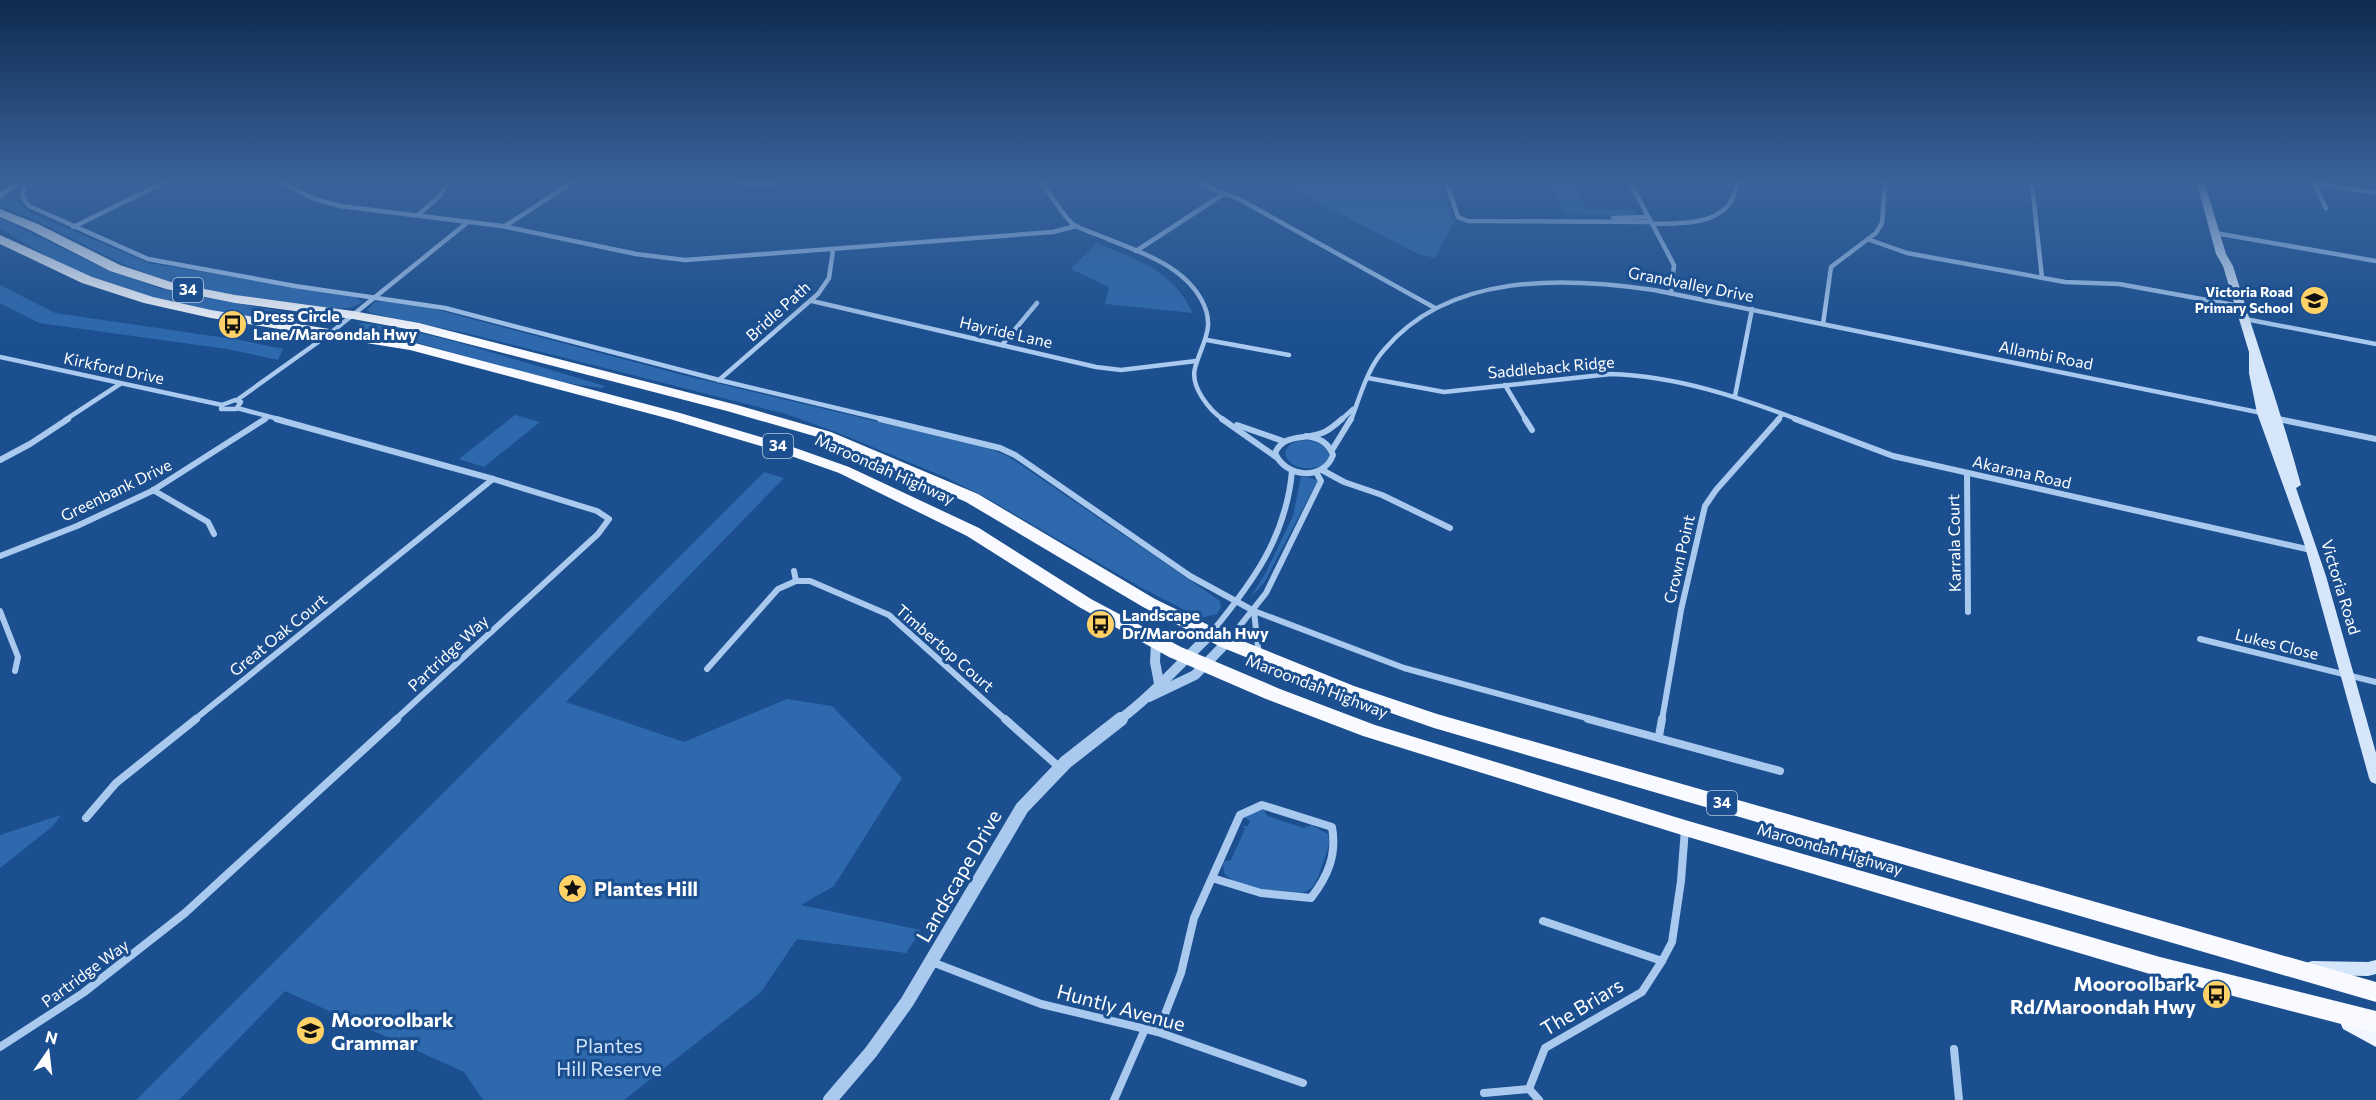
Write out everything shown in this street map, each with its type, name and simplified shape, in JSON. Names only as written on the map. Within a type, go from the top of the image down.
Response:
[{"type":"highway","name":"Maroondah Highway","points":[[52,235],[115,268],[148,280],[235,299],[419,327],[774,419],[860,448],[972,498],[1149,603],[1260,657],[1348,691],[1434,721],[2376,992]]},
{"type":"highway","name":"Maroondah Highway","points":[[0,239],[87,280],[124,293],[211,314],[411,346],[750,438],[844,470],[920,505],[973,532],[1085,603],[1156,642],[1370,731],[1685,828],[2160,967],[2376,1022]]},
{"type":"highway","points":[[603,398],[625,380]]},
{"type":"main road","name":"Victoria Road","points":[[2220,235],[2229,256],[2228,266],[2254,352],[2278,419],[2299,510]]},
{"type":"main road","name":"Victoria Road","points":[[2254,352],[2254,370],[2263,413],[2299,510],[2349,676],[2376,778]]},
{"type":"main road","points":[[2290,968],[2376,968]]},
{"type":"main road","points":[[2321,1008],[2376,1037]]},
{"type":"street","name":"Maroondah Highway","points":[[92,235],[148,260],[295,286],[445,308],[719,380],[1000,448],[1190,576],[1254,611],[1404,668],[1780,771]]},
{"type":"street","points":[[222,405],[237,400],[332,332],[451,235]]},
{"type":"street","points":[[547,235],[634,255],[669,260],[1012,235]]},
{"type":"street","points":[[1099,235],[1136,250],[1171,268],[1197,292],[1208,320],[1207,340],[1196,361],[1194,380],[1210,409],[1293,471],[1319,471],[1380,495],[1450,528]]},
{"type":"street","points":[[1136,250],[1159,235]]},
{"type":"street","points":[[1302,235],[1435,308]]},
{"type":"street","points":[[1658,235],[1674,265],[1671,293]]},
{"type":"street","points":[[1823,324],[1831,267],[1841,257],[1870,240],[1873,235]]},
{"type":"street","points":[[2037,235],[2042,278]]},
{"type":"street","points":[[2227,235],[2376,261]]},
{"type":"street","points":[[1870,240],[1907,253],[2042,278],[2065,282],[2120,284],[2241,306]]},
{"type":"street","name":"Bridle Path","points":[[719,380],[812,301],[831,277],[833,250]]},
{"type":"street","name":"Grandvalley Drive","points":[[1332,450],[1334,441],[1347,426],[1376,360],[1395,336],[1410,323],[1435,308],[1491,289],[1541,282],[1606,283],[1671,293],[1823,324]]},
{"type":"street","name":"Hayride Lane","points":[[812,301],[1109,369],[1135,369],[1196,361]]},
{"type":"street","points":[[1002,345],[1037,303]]},
{"type":"street","points":[[1735,396],[1752,309]]},
{"type":"street","points":[[2244,319],[2376,344]]},
{"type":"street","name":"Allambi Road","points":[[1823,324],[2263,413]]},
{"type":"street","points":[[1207,340],[1289,355]]},
{"type":"street","name":"Kirkford Drive","points":[[0,357],[222,405],[223,410],[237,408]]},
{"type":"street","name":"Saddleback Ridge","points":[[1368,378],[1434,391],[1620,374],[1638,375],[1735,396]]},
{"type":"street","points":[[0,460],[30,444],[120,384]]},
{"type":"street","points":[[1504,385],[1532,429]]},
{"type":"street","name":"Akarana Road","points":[[1735,396],[1885,454],[2311,550]]},
{"type":"street","points":[[237,400],[241,403],[237,408]]},
{"type":"street","name":"Grandvalley Drive","points":[[1306,436],[1333,428],[1356,407]]},
{"type":"street","name":"Partridge Way","points":[[0,1047],[83,993],[185,913],[598,534],[609,519],[597,511],[493,479],[237,408]]},
{"type":"street","name":"Crown Point","points":[[1659,736],[1681,610],[1705,506],[1782,415]]},
{"type":"street","name":"Greenbank Drive","points":[[0,556],[105,514],[153,490],[268,417]]},
{"type":"street","points":[[2278,419],[2376,439]]},
{"type":"street","points":[[1227,422],[1283,441],[1306,436],[1322,441],[1332,450],[1333,459],[1319,471]]},
{"type":"street","points":[[1275,457],[1276,448],[1283,441]]},
{"type":"street","points":[[1219,638],[1236,602],[1264,561],[1288,510],[1293,471]]},
{"type":"street","points":[[1219,638],[1254,611],[1273,580],[1322,481],[1319,471]]},
{"type":"street","name":"Karrala Court","points":[[1966,473],[1968,612]]},
{"type":"street","name":"Great Oak Court","points":[[86,818],[116,783],[493,479]]},
{"type":"street","points":[[153,490],[208,522],[214,534]]},
{"type":"street","points":[[707,669],[773,594],[796,581],[794,571]]},
{"type":"street","name":"Timbertop Court","points":[[796,581],[804,580],[820,584],[889,615],[1060,768]]},
{"type":"street","points":[[0,611],[18,657],[15,671]]},
{"type":"street","points":[[1254,611],[1260,657]]},
{"type":"street","name":"Landscape Drive","points":[[830,1100],[860,1068],[883,1037],[932,962],[1020,810],[1060,768],[1149,697],[1159,683],[1197,661],[1219,638]]},
{"type":"street","name":"Landscape Drive","points":[[1149,697],[1163,693],[1195,675],[1197,661],[1219,638]]},
{"type":"street","name":"Lukes Close","points":[[2200,639],[2376,682]]},
{"type":"street","points":[[1156,642],[1155,662],[1159,683]]},
{"type":"street","points":[[1158,1032],[1181,973],[1194,918],[1240,815],[1262,805],[1332,827],[1336,842],[1325,882],[1311,898],[1273,897],[1240,889],[1212,878]]},
{"type":"street","name":"The Briars","points":[[1529,1089],[1545,1048],[1642,992],[1662,961],[1672,942],[1681,882],[1685,828]]},
{"type":"street","points":[[1543,921],[1662,961]]},
{"type":"street","name":"Huntly Avenue","points":[[932,962],[1041,1004],[1158,1032],[1303,1083]]},
{"type":"street","points":[[1114,1100],[1145,1029]]},
{"type":"street","points":[[1954,1048],[1959,1100]]},
{"type":"street","points":[[1484,1093],[1529,1089],[1539,1100]]},
{"type":"green space","points":[[13,235],[36,235],[101,267],[162,289],[320,319],[327,323],[300,324],[181,304],[109,284],[48,256]]},
{"type":"green space","points":[[66,235],[84,235],[149,263],[356,297],[362,302],[349,308],[325,307],[219,293],[157,277]]},
{"type":"green space","points":[[1382,235],[1447,235],[1435,258],[1418,254]]},
{"type":"green space","points":[[1096,243],[1140,261],[1164,276],[1185,298],[1193,313],[1105,304],[1109,287],[1071,269]]},
{"type":"green space","points":[[0,285],[55,313],[240,340],[283,349],[278,360],[227,349],[39,323],[0,303]]},
{"type":"green space","points":[[384,301],[427,307],[683,375],[988,448],[1008,456],[1220,601],[1221,607],[1217,614],[1200,618],[1142,588],[985,497],[947,478],[841,434],[786,414],[470,334],[371,313],[367,310],[375,302]]},
{"type":"green space","points":[[362,323],[409,330],[457,342],[605,386],[602,388],[540,377],[356,328]]},
{"type":"green space","points":[[515,415],[540,422],[484,467],[459,459]]},
{"type":"green space","points":[[1306,440],[1324,447],[1329,457],[1323,465],[1301,468],[1288,459],[1285,453],[1287,448],[1294,443]]},
{"type":"green space","name":"Plantes Hill Reserve","points":[[764,472],[784,478],[566,702],[684,742],[787,699],[832,706],[902,778],[834,886],[801,905],[921,930],[906,953],[797,939],[761,992],[624,1100],[483,1100],[464,1072],[285,991],[179,1100],[136,1100]]},
{"type":"green space","points":[[1301,476],[1317,480],[1317,482],[1264,583],[1250,598],[1265,574],[1293,516]]},
{"type":"green space","points":[[1256,810],[1264,810],[1267,816],[1304,828],[1311,825],[1328,834],[1327,850],[1317,879],[1310,889],[1291,895],[1266,892],[1241,884],[1224,873],[1223,862],[1231,860],[1245,829],[1242,826],[1248,826],[1250,821],[1244,816]]},
{"type":"green space","points":[[61,815],[53,826],[0,868],[0,835]]},
{"type":"place","name":"Victoria Road Primary School","points":[[2314,300]]},
{"type":"place","name":"Dress Circle Lane/Maroondah Hwy","points":[[232,325]]},
{"type":"place","name":"Landscape Dr/Maroondah Hwy","points":[[1101,624]]},
{"type":"place","name":"Plantes Hill","points":[[573,889]]},
{"type":"place","name":"Mooroolbark Rd/Maroondah Hwy","points":[[2217,995]]},
{"type":"place","name":"Mooroolbark Grammar","points":[[310,1031]]}]
